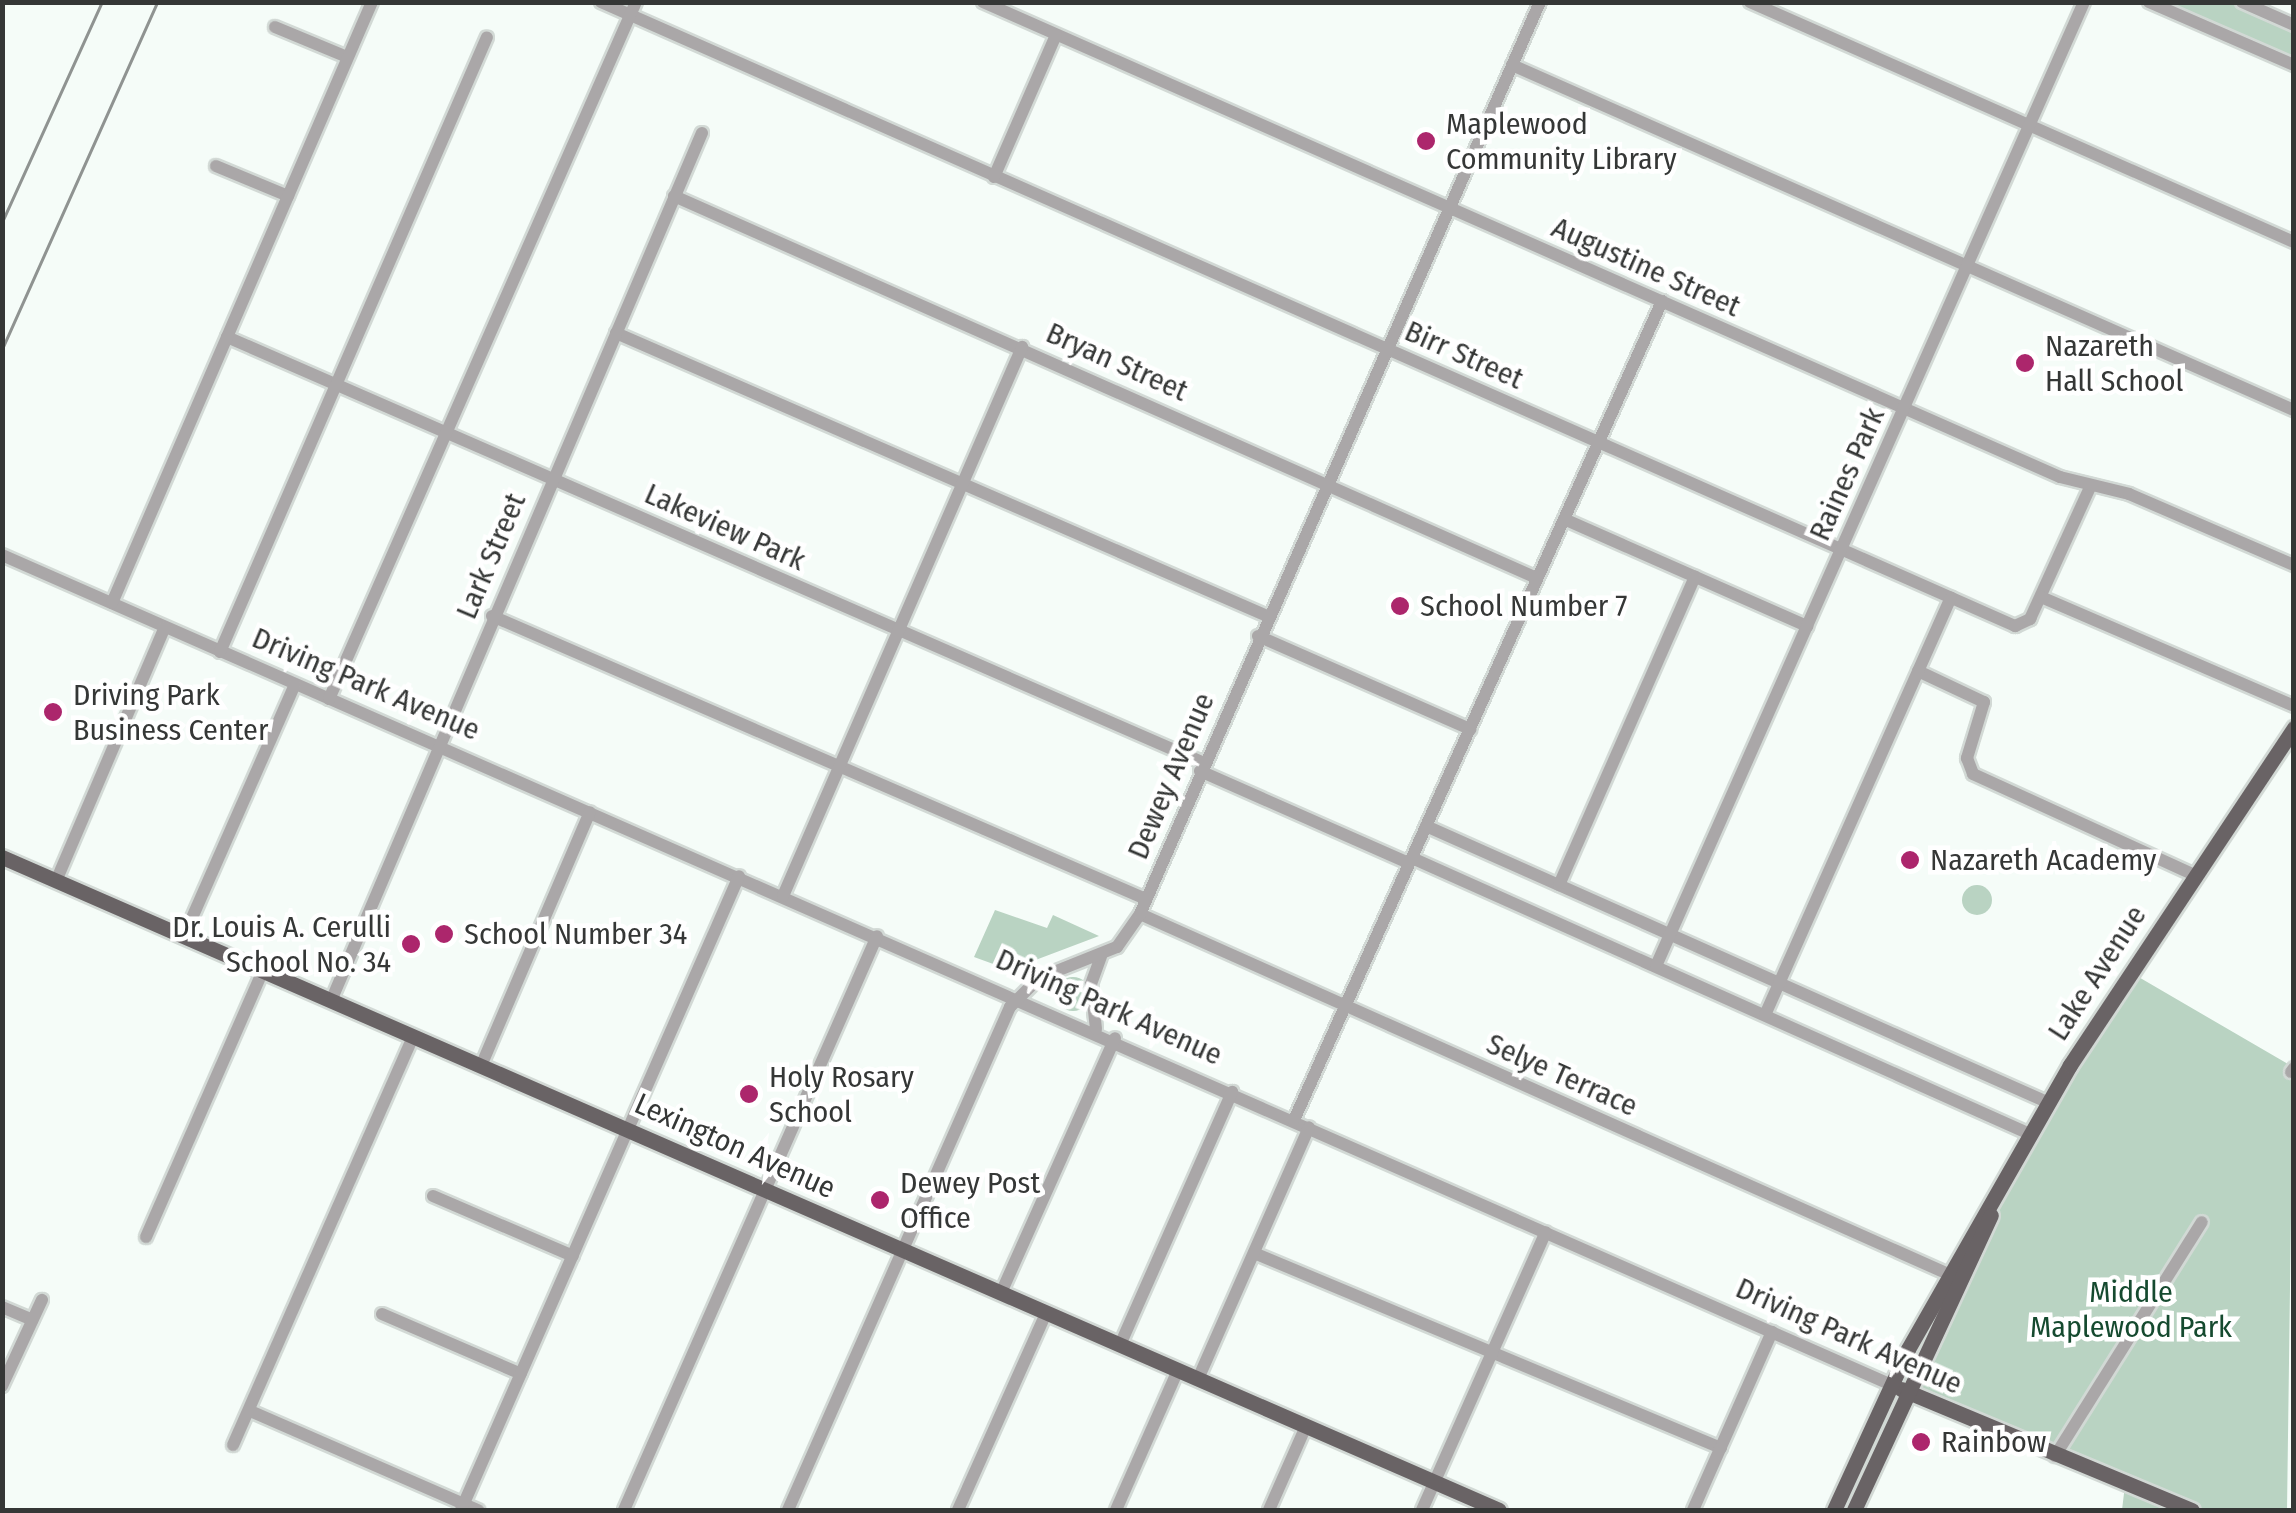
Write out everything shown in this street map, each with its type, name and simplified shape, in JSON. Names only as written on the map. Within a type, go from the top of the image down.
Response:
[{"type":"main road","name":"Lake Avenue","points":[[1834,1510],[1890,1384],[1948,1273],[1994,1206],[2048,1103],[2294,728]]},
{"type":"main road","name":"Lexington Avenue","points":[[2,858],[1499,1510]]},
{"type":"main road","name":"Lake Avenue","points":[[1854,1510],[1907,1391],[1964,1281],[1994,1206]]},
{"type":"main road","name":"Driving Park Avenue","points":[[1890,1384],[2192,1510]]},
{"type":"street","points":[[112,603],[372,2]]},
{"type":"street","name":"Birr Street","points":[[601,2],[633,9],[994,177],[1951,598],[2021,626],[2042,597]]},
{"type":"street","name":"Augustine Street","points":[[983,2],[1904,408],[2294,565]]},
{"type":"street","name":"Dewey Avenue","points":[[1018,995],[1101,957],[1140,914],[1258,636],[1540,2]]},
{"type":"street","points":[[1750,2],[2294,242]]},
{"type":"street","name":"Raines Park","points":[[1656,966],[2084,2]]},
{"type":"street","points":[[2150,2],[2294,66]]},
{"type":"street","points":[[2242,2],[2294,26]]},
{"type":"street","points":[[329,699],[633,9]]},
{"type":"street","points":[[275,27],[348,57]]},
{"type":"street","points":[[994,177],[1056,35]]},
{"type":"street","points":[[220,652],[487,37]]},
{"type":"street","points":[[1512,65],[2294,410]]},
{"type":"street","name":"Lark Street","points":[[331,1001],[492,616],[702,133]]},
{"type":"street","points":[[216,166],[288,196]]},
{"type":"street","name":"Bryan Street","points":[[674,196],[1538,578]]},
{"type":"street","points":[[1294,1120],[1662,302]]},
{"type":"street","points":[[616,333],[1267,616]]},
{"type":"street","name":"Lakeview Park","points":[[226,338],[899,630],[2032,1135]]},
{"type":"street","points":[[783,896],[1022,347]]},
{"type":"street","points":[[2090,485],[2042,597],[2294,706]]},
{"type":"street","points":[[1564,519],[1807,626]]},
{"type":"street","name":"Driving Park Avenue","points":[[2,555],[1096,1029],[1890,1384]]},
{"type":"street","points":[[1558,885],[1696,577]]},
{"type":"street","points":[[1764,1014],[1951,598]]},
{"type":"street","points":[[492,616],[1146,899]]},
{"type":"street","points":[[56,881],[165,627]]},
{"type":"street","points":[[1258,636],[1470,729]]},
{"type":"street","points":[[1918,671],[1984,702],[1967,758],[1973,774],[2195,875]]},
{"type":"street","points":[[184,936],[295,684]]},
{"type":"street","points":[[480,1066],[590,812]]},
{"type":"street","points":[[1426,826],[2048,1103]]},
{"type":"street","points":[[462,1507],[740,876]]},
{"type":"street","name":"Selye Terrace","points":[[1140,914],[1964,1281]]},
{"type":"street","points":[[624,1510],[877,936]]},
{"type":"street","points":[[1096,1029],[1091,984],[1101,957]]},
{"type":"street","points":[[146,1236],[263,971]]},
{"type":"street","points":[[788,1510],[1018,995]]},
{"type":"street","points":[[233,1445],[413,1037]]},
{"type":"street","points":[[1001,1293],[1115,1038]]},
{"type":"street","points":[[1120,1345],[1232,1092]]},
{"type":"street","points":[[1198,1379],[1309,1127]]},
{"type":"street","points":[[433,1196],[573,1256]]},
{"type":"street","points":[[2056,1456],[2202,1222]]},
{"type":"street","points":[[1422,1510],[1546,1232]]},
{"type":"street","points":[[1254,1253],[1490,1356],[1720,1448]]},
{"type":"street","points":[[2,1386],[42,1300]]},
{"type":"street","points":[[2,1307],[32,1320]]},
{"type":"street","points":[[958,1510],[1046,1312]]},
{"type":"street","points":[[382,1314],[521,1374]]},
{"type":"street","points":[[1693,1510],[1772,1332]]},
{"type":"street","points":[[1116,1510],[1178,1370]]},
{"type":"street","points":[[250,1411],[462,1507],[478,1510]]},
{"type":"street","points":[[1269,1510],[1306,1426]]},
{"type":"green space","points":[[2164,3],[2230,3],[2293,31],[2293,60]]},
{"type":"green space","points":[[1977,885],[1987,890],[1992,900],[1987,910],[1977,915],[1967,910],[1962,900],[1967,890]]},
{"type":"green space","points":[[995,910],[1047,928],[1053,915],[1099,936],[1017,967],[996,965],[974,957]]},
{"type":"green space","name":"Middle Maplewood Park","points":[[2130,972],[2293,1067],[2287,1510],[2122,1510],[2125,1485],[1907,1391],[1993,1206]]},
{"type":"green space","points":[[1073,977],[1085,982],[1090,994],[1085,1006],[1073,1011],[1061,1006],[1056,994],[1061,982]]},
{"type":"railway","points":[[2,222],[102,2]]},
{"type":"railway","points":[[2,349],[157,2]]},
{"type":"place","name":"Maplewood Community Library","points":[[1426,141]]},
{"type":"place","name":"Nazareth Hall School","points":[[2025,363]]},
{"type":"place","name":"School Number 7","points":[[1400,606]]},
{"type":"place","name":"Driving Park Business Center","points":[[53,712]]},
{"type":"place","name":"Nazareth Academy","points":[[1910,860]]},
{"type":"place","name":"School Number 34","points":[[444,934]]},
{"type":"place","name":"Dr. Louis A. Cerulli School No. 34","points":[[411,944]]},
{"type":"place","name":"Holy Rosary School","points":[[749,1094]]},
{"type":"place","name":"Dewey Post Office","points":[[880,1200]]},
{"type":"place","name":"Rainbow","points":[[1921,1442]]}]
